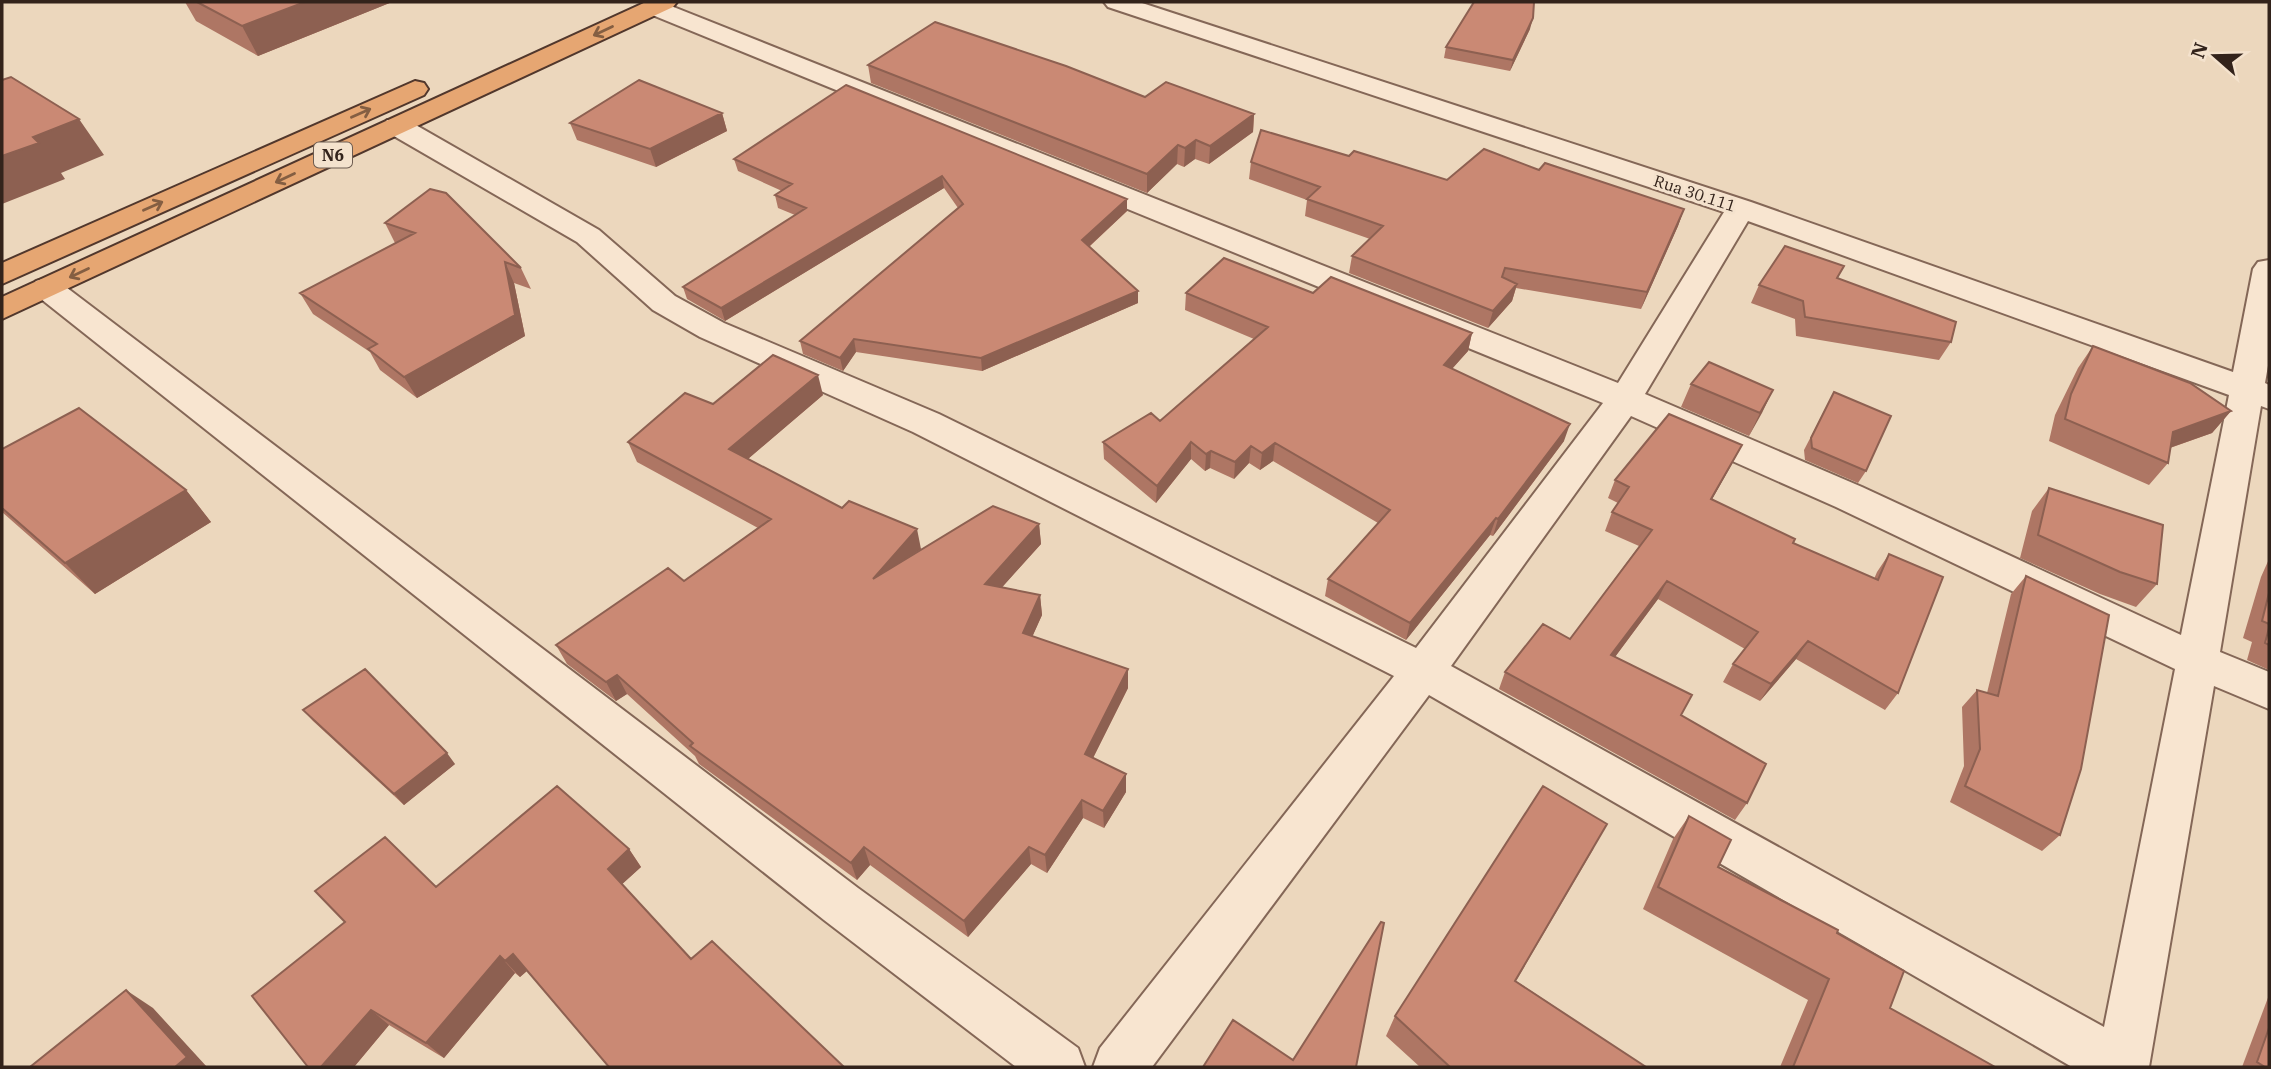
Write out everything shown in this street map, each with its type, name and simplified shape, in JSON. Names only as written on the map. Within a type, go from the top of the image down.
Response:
[{"type":"highway","name":"N6","points":[[2,275],[608,2]]},
{"type":"highway","name":"N6","points":[[2,309],[659,4]]},
{"type":"street","name":"Rua 30.111","points":[[1116,2],[1741,208],[2259,394]]},
{"type":"street","points":[[659,4],[1625,399],[1849,497],[2195,660],[2269,691]]},
{"type":"street","points":[[397,126],[588,236],[664,303],[712,331],[926,423],[1423,671],[2123,1067],[2195,660],[2259,394],[2269,269]]},
{"type":"street","points":[[1119,1067],[1423,671],[1625,399],[1741,208]]},
{"type":"street","points":[[47,288],[841,904],[1059,1067]]},
{"type":"building","points":[[197,2],[305,2],[242,26]]},
{"type":"building","points":[[1474,2],[1534,2],[1533,18],[1513,60],[1446,47]]},
{"type":"building","points":[[935,22],[1066,66],[1145,97],[1166,82],[1254,114],[1210,146],[1196,140],[1185,148],[1178,145],[1147,174],[868,65]]},
{"type":"building","points":[[11,77],[79,119],[33,137],[39,143],[2,156],[2,80]]},
{"type":"building","points":[[639,80],[722,113],[650,149],[570,123]]},
{"type":"building","points":[[846,85],[1127,199],[1082,240],[1138,291],[981,358],[854,339],[840,358],[800,341],[963,204],[942,176],[721,308],[683,287],[806,208],[775,195],[792,184],[734,159]]},
{"type":"building","points":[[1261,130],[1349,156],[1354,151],[1447,180],[1484,149],[1539,170],[1545,163],[1684,209],[1647,292],[1505,268],[1502,277],[1517,284],[1493,311],[1352,256],[1383,226],[1307,199],[1320,187],[1251,162]]},
{"type":"building","points":[[430,189],[446,193],[521,268],[505,262],[515,315],[404,377],[368,349],[377,344],[300,293],[415,233],[385,223]]},
{"type":"building","points":[[1785,246],[1844,266],[1837,278],[1956,322],[1951,342],[1805,317],[1803,301],[1759,285]]},
{"type":"building","points":[[1224,258],[1313,293],[1331,277],[1472,333],[1444,365],[1570,424],[1498,519],[1496,518],[1410,623],[1328,579],[1390,510],[1275,443],[1262,453],[1251,446],[1235,462],[1211,451],[1206,454],[1191,442],[1157,486],[1103,442],[1151,413],[1160,421],[1268,327],[1186,293]]},
{"type":"building","points":[[2093,346],[2190,383],[2231,411],[2173,432],[2168,463],[2065,419],[2071,394]]},
{"type":"building","points":[[773,355],[818,375],[729,449],[842,508],[849,501],[917,529],[873,579],[993,506],[1039,524],[985,584],[1040,595],[1023,633],[1128,669],[1085,754],[1126,774],[1103,811],[1082,800],[1045,855],[1029,847],[964,921],[864,847],[851,863],[690,746],[693,743],[617,675],[606,682],[556,645],[668,568],[684,581],[771,519],[628,442],[685,393],[713,404]]},
{"type":"building","points":[[1709,362],[1773,390],[1760,413],[1691,384]]},
{"type":"building","points":[[1834,392],[1891,416],[1866,471],[1812,448],[1811,438]]},
{"type":"building","points":[[79,408],[186,490],[65,563],[2,508],[2,449]]},
{"type":"building","points":[[1669,414],[1742,445],[1711,499],[1795,539],[1793,543],[1878,580],[1889,554],[1943,577],[1898,693],[1808,641],[1771,684],[1733,664],[1758,632],[1667,581],[1611,655],[1692,695],[1681,715],[1766,764],[1747,803],[1505,672],[1543,624],[1570,639],[1652,530],[1612,512],[1629,487],[1615,480]]},
{"type":"building","points":[[2049,488],[2163,525],[2157,584],[2120,572],[2038,535]]},
{"type":"building","points":[[2026,576],[2109,615],[2081,769],[2060,835],[1965,786],[1980,749],[1977,690],[1998,696]]},
{"type":"building","points":[[2269,593],[2269,624],[2262,621]]},
{"type":"building","points":[[2269,628],[2269,645],[2265,643]]},
{"type":"building","points":[[365,669],[447,753],[394,794],[303,710]]},
{"type":"building","points":[[557,786],[629,849],[608,869],[691,959],[712,941],[844,1067],[609,1067],[513,954],[505,961],[500,956],[426,1043],[371,1010],[321,1067],[308,1067],[252,996],[345,922],[315,891],[385,837],[436,887]]},
{"type":"building","points":[[1543,786],[1607,824],[1515,981],[1646,1067],[1450,1067],[1395,1016]]},
{"type":"building","points":[[1689,816],[1731,840],[1718,867],[1838,930],[1837,933],[1904,971],[1890,1008],[1995,1067],[1793,1067],[1829,979],[1658,887]]},
{"type":"building","points":[[1381,922],[1384,923],[1356,1067],[1203,1067],[1233,1020],[1293,1060]]},
{"type":"building","points":[[126,990],[187,1057],[175,1067],[30,1067]]},
{"type":"building","points":[[2269,1028],[2269,1067],[2265,1067],[2257,1062]]}]
